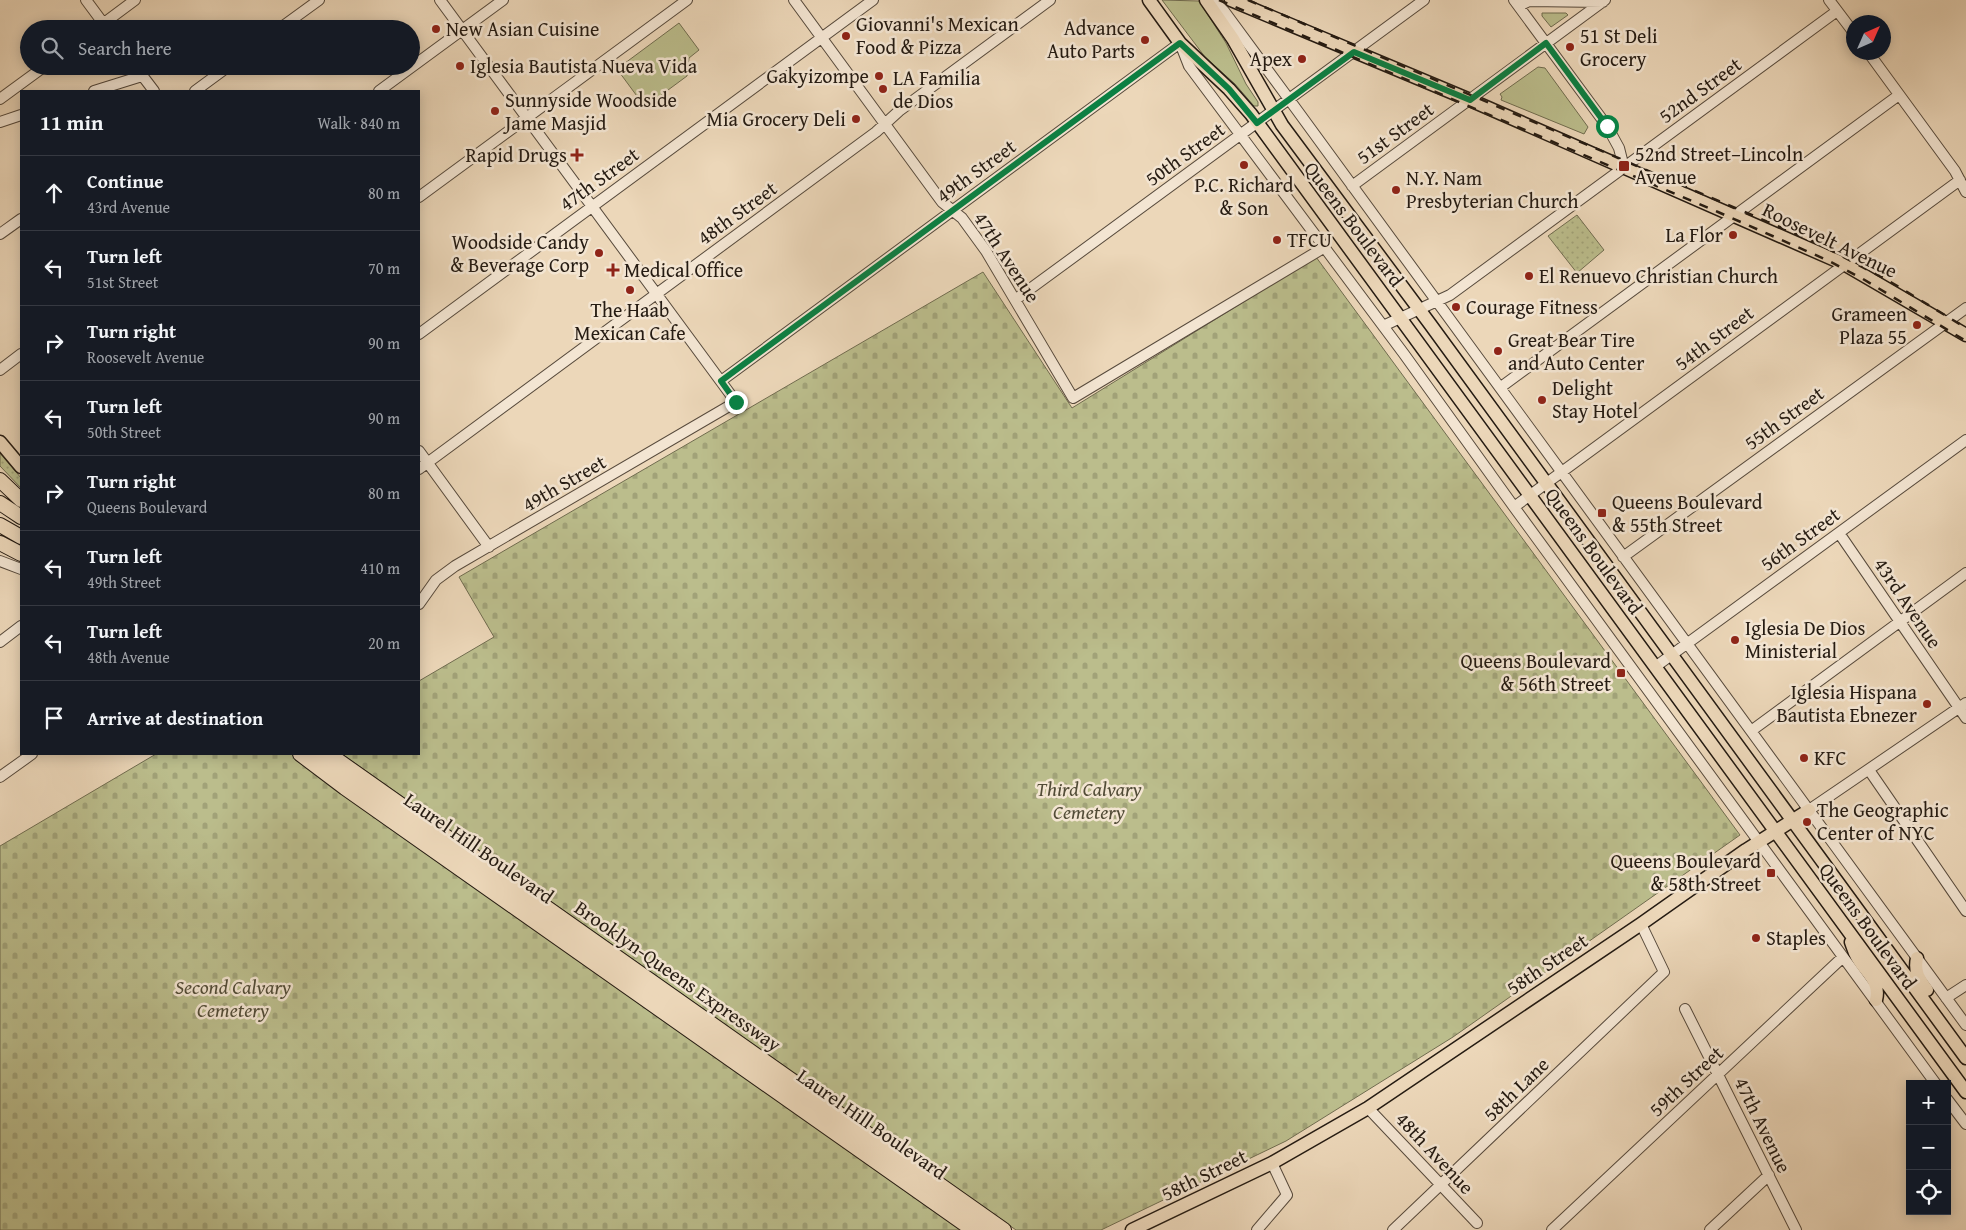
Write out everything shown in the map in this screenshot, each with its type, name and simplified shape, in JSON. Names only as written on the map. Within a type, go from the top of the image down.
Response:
[{"type":"highway","points":[[0,480],[20,499]]},
{"type":"highway","points":[[0,503],[20,516]]},
{"type":"highway","points":[[0,524],[20,536]]},
{"type":"highway","points":[[0,543],[20,553]]},
{"type":"highway","name":"Brooklyn-Queens Expressway","points":[[301,755],[362,800],[973,1230]]},
{"type":"highway","name":"Brooklyn-Queens Expressway","points":[[330,755],[1004,1230]]},
{"type":"main road","name":"Queens Boulevard","points":[[1149,0],[1180,43],[1229,89],[1257,123],[1966,1092]]},
{"type":"main road","name":"Queens Boulevard","points":[[1206,0],[1233,39],[1273,112],[1966,1058]]},
{"type":"main road","name":"Roosevelt Avenue","points":[[1233,3],[1470,100],[1624,168],[1737,215],[1844,264],[1966,335]]},
{"type":"main road","points":[[0,442],[20,466]]},
{"type":"main road","name":"Laurel Hill Boulevard","points":[[317,755],[990,1230]]},
{"type":"main road","name":"58th Street","points":[[1132,1230],[1272,1163],[1368,1108],[1808,810]]},
{"type":"main road","points":[[1845,925],[1857,957],[1876,984],[1876,1000]]},
{"type":"main road","points":[[1917,958],[1917,975],[1936,1003],[1951,1037]]},
{"type":"street","points":[[86,0],[98,20]]},
{"type":"street","points":[[111,20],[135,0]]},
{"type":"street","points":[[291,20],[319,0]]},
{"type":"street","points":[[440,0],[721,381]]},
{"type":"street","points":[[420,61],[503,0]]},
{"type":"street","points":[[420,196],[687,0]]},
{"type":"street","name":"47th Avenue","points":[[794,0],[942,202],[962,218],[986,251],[1073,398],[1325,248]]},
{"type":"street","name":"47th Street","points":[[420,333],[873,0]]},
{"type":"street","name":"48th Street","points":[[423,466],[886,124],[899,111],[1050,0]]},
{"type":"street","name":"Queens Boulevard","points":[[1213,0],[1233,3],[1290,100],[1966,1025]]},
{"type":"street","name":"50th Street","points":[[1016,300],[1424,0]]},
{"type":"street","points":[[1829,0],[1846,23]]},
{"type":"street","name":"51st Street","points":[[1516,3],[1529,1],[1604,1]]},
{"type":"street","name":"51st Street","points":[[1352,186],[1604,1]]},
{"type":"street","points":[[1516,3],[1607,126],[1618,148],[1624,168]]},
{"type":"street","name":"52nd Street","points":[[1383,326],[1450,295],[1837,11]]},
{"type":"street","name":"Queens Boulevard","points":[[1180,43],[1188,66],[1383,326],[1933,1080]]},
{"type":"street","name":"49th Street","points":[[420,602],[432,584],[441,576],[736,402],[721,381],[1180,43]]},
{"type":"street","points":[[1874,60],[1960,180],[1966,192]]},
{"type":"street","points":[[0,99],[33,75]]},
{"type":"street","points":[[196,90],[217,75]]},
{"type":"street","points":[[380,90],[401,75]]},
{"type":"street","points":[[97,90],[142,76],[153,90]]},
{"type":"street","points":[[1500,387],[1899,95]]},
{"type":"street","points":[[0,122],[20,115]]},
{"type":"street","name":"54th Street","points":[[1514,507],[1960,180]]},
{"type":"street","points":[[0,234],[20,220]]},
{"type":"street","name":"55th Street","points":[[1623,557],[1966,308]]},
{"type":"street","points":[[0,370],[20,355]]},
{"type":"street","name":"56th Street","points":[[1655,667],[1966,440]]},
{"type":"street","points":[[423,466],[489,547]]},
{"type":"street","name":"43rd Avenue","points":[[1839,533],[1899,622],[1962,705],[1966,718]]},
{"type":"street","points":[[0,561],[20,570]]},
{"type":"street","points":[[1751,731],[1966,573]]},
{"type":"street","points":[[0,642],[20,627]]},
{"type":"street","name":"58th Street","points":[[1808,810],[1962,705]]},
{"type":"street","points":[[0,777],[31,755]]},
{"type":"street","points":[[1869,770],[1966,911]]},
{"type":"street","name":"58th Lane","points":[[1393,1230],[1664,972],[1641,924]]},
{"type":"street","name":"59th Street","points":[[1552,1230],[1843,957]]},
{"type":"street","points":[[1946,998],[1966,985]]},
{"type":"street","name":"47th Avenue","points":[[1685,1009],[1796,1230]]},
{"type":"street","points":[[1951,1104],[1966,1124]]},
{"type":"street","name":"48th Avenue","points":[[1368,1108],[1478,1223]]},
{"type":"street","points":[[1257,1230],[1287,1195],[1272,1163]]},
{"type":"street","points":[[1710,1230],[1769,1175]]},
{"type":"green space","points":[[1162,0],[1199,1],[1226,43],[1246,84],[1258,102],[1258,106],[1254,106],[1235,84],[1205,57]]},
{"type":"green space","points":[[1542,13],[1566,13],[1568,15],[1551,27],[1542,16]]},
{"type":"green space","points":[[679,23],[699,50],[689,58],[687,76],[645,107],[617,69]]},
{"type":"green space","points":[[1538,67],[1545,68],[1588,127],[1584,134],[1501,100],[1500,94]]},
{"type":"green space","points":[[1577,215],[1604,250],[1577,273],[1548,236]]},
{"type":"green space","name":"Third Calvary Cemetery","points":[[1316,257],[1740,835],[1453,1037],[1286,1141],[1101,1230],[1016,1230],[343,755],[420,755],[420,680],[494,637],[459,577],[983,272],[1072,408]]},
{"type":"green space","points":[[0,452],[20,477],[20,487],[0,466]]},
{"type":"green space","name":"Second Calvary Cemetery","points":[[154,755],[293,755],[335,787],[965,1230],[0,1230],[0,846]]},
{"type":"railway","points":[[1219,0],[1827,260],[1863,279],[1966,341]]},
{"type":"railway","points":[[1248,0],[1815,242],[1889,281],[1966,328]]},
{"type":"place","name":"New Asian Cuisine","points":[[436,29]]},
{"type":"place","name":"Giovanni's Mexican Food & Pizza","points":[[846,36]]},
{"type":"place","name":"Advance Auto Parts","points":[[1145,40]]},
{"type":"place","name":"51 St Deli Grocery","points":[[1570,47]]},
{"type":"place","name":"Apex","points":[[1302,59]]},
{"type":"place","name":"Iglesia Bautista Nueva Vida","points":[[460,66]]},
{"type":"place","name":"Gakyizompe","points":[[879,76]]},
{"type":"place","name":"LA Familia de Dios","points":[[883,89]]},
{"type":"place","name":"Sunnyside Woodside Jame Masjid","points":[[495,111]]},
{"type":"place","name":"Mia Grocery Deli","points":[[856,119]]},
{"type":"place","name":"Rapid Drugs","points":[[577,155]]},
{"type":"place","name":"P.C. Richard & Son","points":[[1244,165]]},
{"type":"place","name":"52nd Street–Lincoln Avenue","points":[[1624,166]]},
{"type":"place","name":"N.Y. Nam Presbyterian Church","points":[[1396,190]]},
{"type":"place","name":"La Flor","points":[[1733,235]]},
{"type":"place","name":"TFCU","points":[[1277,240]]},
{"type":"place","name":"Woodside Candy & Beverage Corp","points":[[599,253]]},
{"type":"place","name":"Medical Office","points":[[613,270]]},
{"type":"place","name":"El Renuevo Christian Church","points":[[1529,276]]},
{"type":"place","name":"The Haab Mexican Cafe","points":[[630,290]]},
{"type":"place","name":"Courage Fitness","points":[[1456,307]]},
{"type":"place","name":"Grameen Plaza 55","points":[[1917,325]]},
{"type":"place","name":"Great Bear Tire and Auto Center","points":[[1498,351]]},
{"type":"place","name":"Delight Stay Hotel","points":[[1542,400]]},
{"type":"place","name":"Queens Boulevard & 55th Street","points":[[1602,513]]},
{"type":"place","name":"Iglesia De Dios Ministerial","points":[[1735,640]]},
{"type":"place","name":"Queens Boulevard & 56th Street","points":[[1621,673]]},
{"type":"place","name":"Iglesia Hispana Bautista Ebnezer","points":[[1927,704]]},
{"type":"place","name":"KFC","points":[[1804,758]]},
{"type":"place","name":"The Geographic Center of NYC","points":[[1807,822]]},
{"type":"place","name":"Queens Boulevard & 58th Street","points":[[1771,873]]},
{"type":"place","name":"Staples","points":[[1756,938]]},
{"type":"route","points":[[736,402],[721,381],[1180,43],[1229,89],[1257,123],[1354,52],[1470,100],[1546,43],[1607,126]]}]
